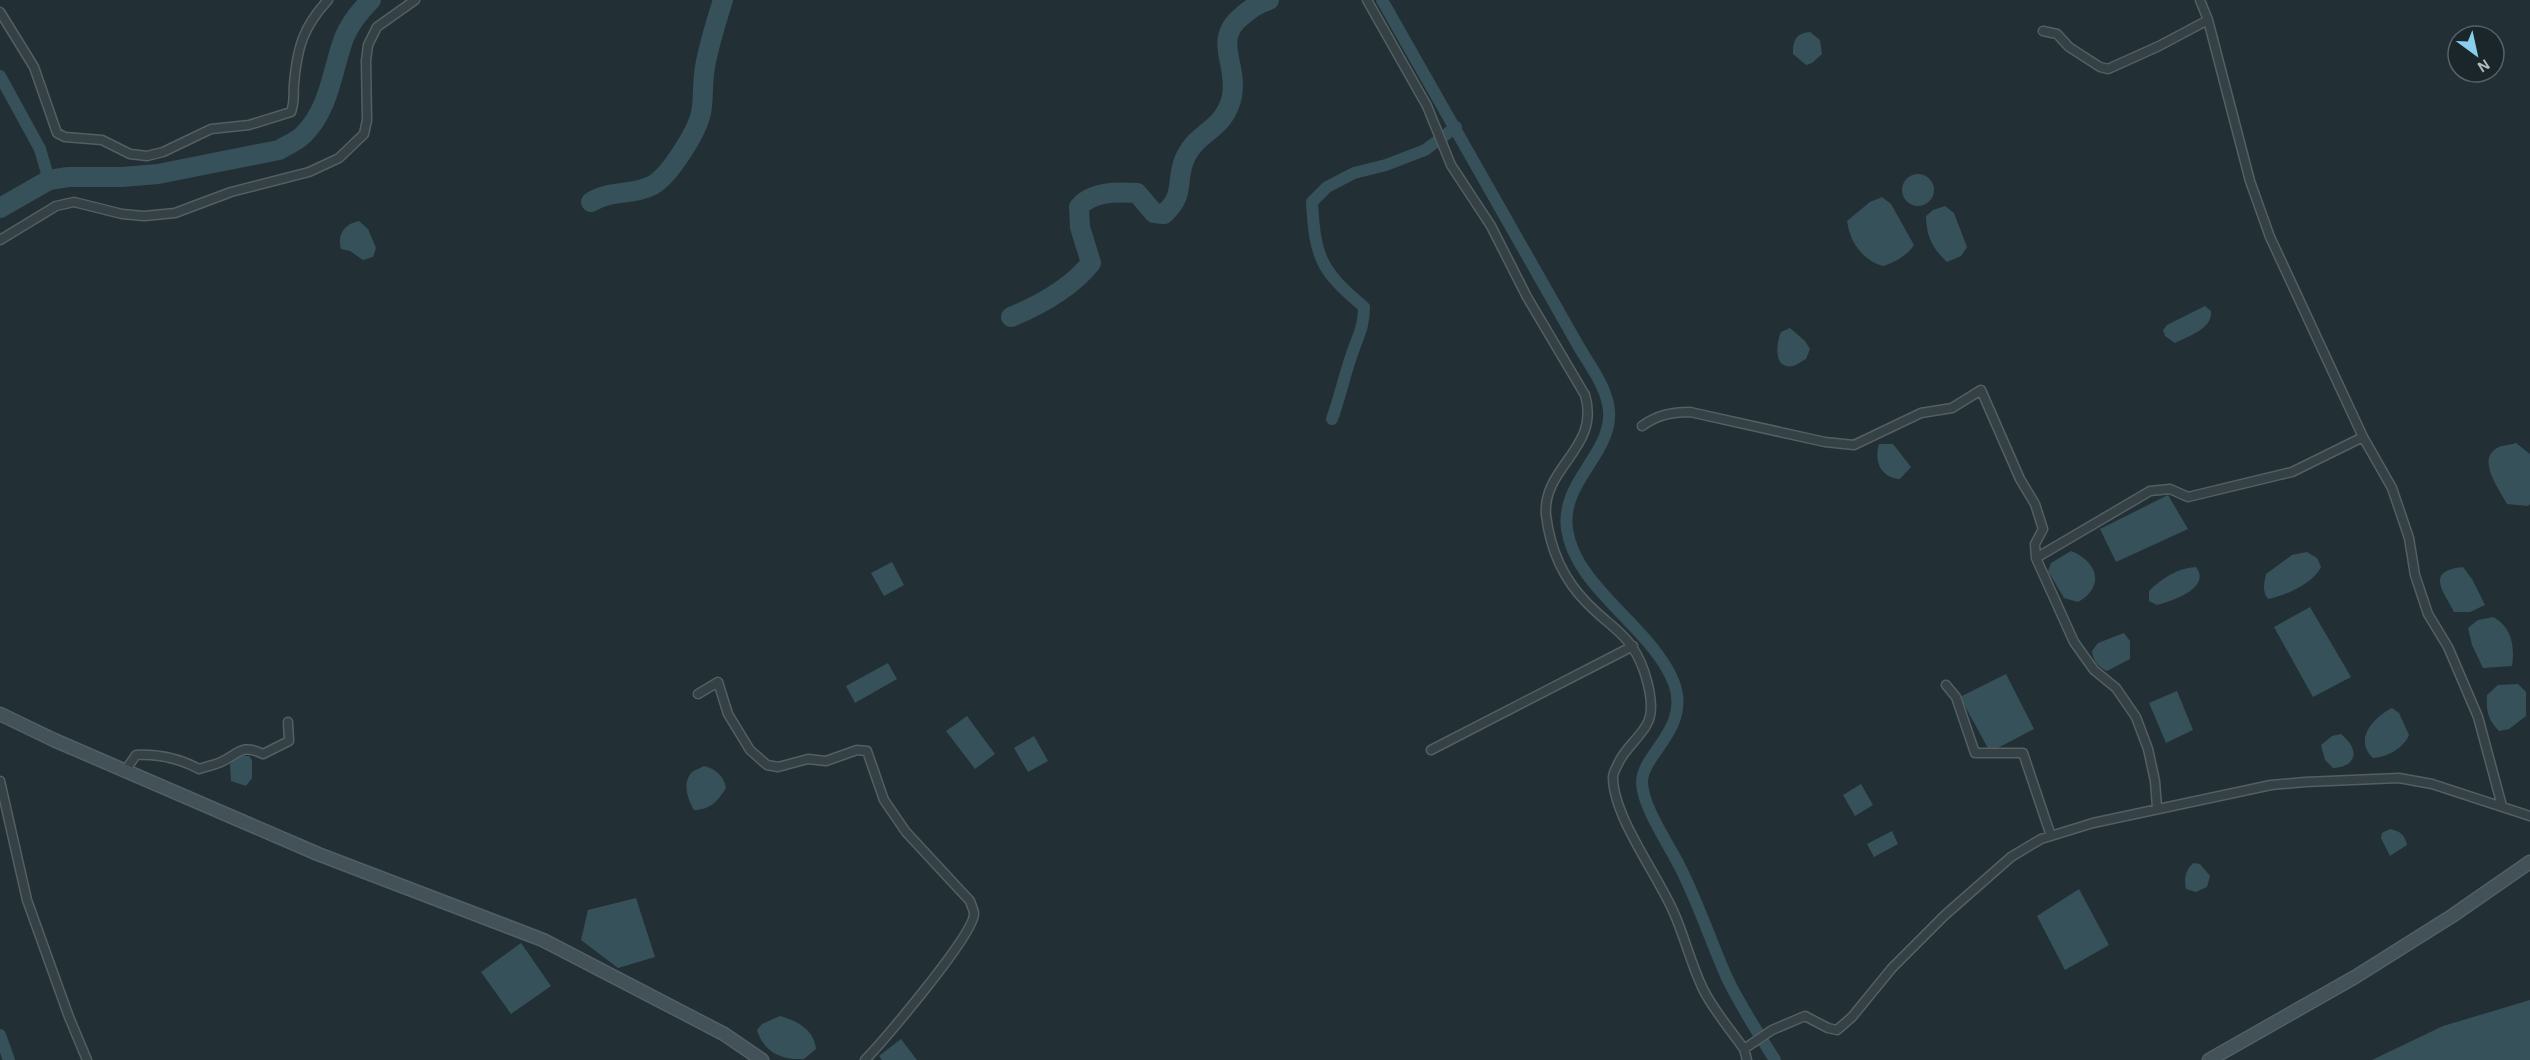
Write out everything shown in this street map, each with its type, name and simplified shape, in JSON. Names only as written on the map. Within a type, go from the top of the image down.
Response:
[{"type":"street","points":[[0,12],[34,67],[57,133],[65,137],[102,140],[130,154],[147,156],[163,152],[211,129],[249,125],[291,112],[295,102],[293,88],[300,44],[307,26],[328,0]]},
{"type":"street","points":[[0,240],[56,206],[74,202],[122,214],[144,216],[175,213],[231,192],[309,172],[339,158],[364,134],[367,120],[368,45],[377,27],[415,0]]},
{"type":"street","points":[[1367,0],[1427,106],[1430,120],[1451,165],[1491,226],[1527,297],[1585,395],[1589,409],[1588,427],[1554,483],[1548,499],[1546,511],[1549,534],[1554,552],[1571,586],[1588,605],[1621,631],[1633,646],[1644,672],[1651,700],[1650,713],[1648,723],[1621,757],[1613,776],[1619,807],[1675,913],[1704,990],[1744,1049],[1747,1060]]},
{"type":"street","points":[[2199,0],[2208,20],[2250,182],[2270,237],[2363,437],[2392,488],[2409,538],[2415,575],[2428,614],[2448,647],[2478,717],[2502,806]]},
{"type":"street","points":[[2043,31],[2057,34],[2069,47],[2100,67],[2108,69],[2208,20]]},
{"type":"street","points":[[1642,426],[1653,418],[1676,412],[1690,412],[1825,442],[1854,445],[1921,413],[1952,408],[1981,390],[2020,478],[2035,504],[2043,529],[2035,544],[2036,558],[2074,642],[2094,670],[2116,688],[2136,717],[2148,749],[2155,781],[2157,808]]},
{"type":"street","points":[[2036,558],[2150,491],[2170,489],[2188,497],[2292,471],[2363,437]]},
{"type":"street","points":[[1431,750],[1633,646]]},
{"type":"street","points":[[698,694],[718,682],[728,714],[750,750],[767,765],[778,767],[808,759],[826,761],[857,750],[867,751],[884,800],[906,832],[970,901],[975,913],[963,937],[930,982],[865,1060]]},
{"type":"street","points":[[1946,686],[1956,697],[1975,753],[2023,753],[2051,836]]},
{"type":"street","points":[[0,714],[54,740],[318,854],[543,940],[724,1035],[762,1060]]},
{"type":"street","points":[[126,771],[136,755],[155,754],[183,760],[199,769],[223,761],[236,751],[252,748],[263,754],[289,741],[288,723]]},
{"type":"street","points":[[1744,1049],[1772,1030],[1805,1016],[1837,1030],[1844,1025],[1892,968],[1945,915],[2011,857],[2023,848],[2051,836],[2093,823],[2271,785],[2399,778],[2432,784],[2530,816]]},
{"type":"street","points":[[0,780],[27,900],[87,1060]]},
{"type":"street","points":[[2209,1060],[2355,977],[2452,916],[2530,862]]},
{"type":"water","points":[[1810,32],[1820,40],[1822,54],[1806,65],[1793,54],[1793,49],[1798,36]]},
{"type":"water","points":[[1918,174],[1929,179],[1934,190],[1929,201],[1918,206],[1907,201],[1902,190],[1907,179]]},
{"type":"water","points":[[1882,197],[1891,204],[1914,245],[1900,258],[1883,266],[1863,255],[1858,249],[1847,221],[1870,202]]},
{"type":"water","points":[[1945,206],[1954,213],[1967,247],[1961,256],[1947,262],[1931,242],[1926,216],[1933,210]]},
{"type":"water","points":[[359,221],[368,229],[376,248],[373,257],[363,260],[350,251],[341,249],[340,244],[341,235],[346,227]]},
{"type":"water","points":[[2205,306],[2211,311],[2211,317],[2204,327],[2175,343],[2165,336],[2163,330],[2167,325]]},
{"type":"water","points":[[1790,328],[1805,341],[1810,349],[1806,359],[1795,365],[1787,366],[1779,360],[1777,349],[1781,332]]},
{"type":"water","points":[[2516,443],[2530,454],[2530,504],[2528,506],[2507,504],[2489,467],[2491,453],[2499,447]]},
{"type":"water","points":[[1879,444],[1893,444],[1911,467],[1900,479],[1883,472],[1880,467],[1877,456]]},
{"type":"water","points":[[2168,495],[2188,529],[2116,562],[2100,529]]},
{"type":"water","points":[[2071,551],[2087,561],[2095,574],[2092,589],[2078,602],[2064,598],[2048,571],[2051,563]]},
{"type":"water","points":[[2307,552],[2317,558],[2321,567],[2317,573],[2298,588],[2268,599],[2264,590],[2266,574],[2292,555]]},
{"type":"water","points":[[892,562],[904,585],[884,596],[871,573]]},
{"type":"water","points":[[2196,567],[2200,574],[2195,587],[2180,597],[2157,605],[2149,601],[2149,591],[2159,582],[2171,574]]},
{"type":"water","points":[[2463,567],[2485,605],[2470,612],[2454,612],[2442,590],[2440,578],[2451,569]]},
{"type":"water","points":[[2310,607],[2351,677],[2313,697],[2274,627]]},
{"type":"water","points":[[2493,617],[2504,626],[2511,638],[2512,666],[2483,668],[2472,645],[2468,628],[2478,620]]},
{"type":"water","points":[[2124,633],[2130,641],[2130,659],[2107,671],[2101,668],[2096,663],[2092,651],[2098,643]]},
{"type":"water","points":[[888,663],[897,679],[855,703],[846,686]]},
{"type":"water","points":[[2006,674],[2034,729],[1990,752],[1960,697]]},
{"type":"water","points":[[2518,684],[2526,692],[2526,716],[2509,729],[2499,731],[2488,715],[2487,695],[2498,685]]},
{"type":"water","points":[[2177,691],[2193,730],[2166,743],[2149,703]]},
{"type":"water","points":[[2392,708],[2399,713],[2409,735],[2394,751],[2373,758],[2367,751],[2365,736],[2373,723]]},
{"type":"water","points":[[967,716],[995,754],[975,769],[946,731]]},
{"type":"water","points":[[2341,734],[2351,745],[2354,756],[2348,764],[2333,768],[2325,760],[2321,745],[2332,736]]},
{"type":"water","points":[[1034,736],[1048,761],[1028,772],[1014,748]]},
{"type":"water","points":[[238,756],[249,756],[252,760],[252,778],[246,786],[231,781],[230,764]]},
{"type":"water","points":[[704,766],[719,774],[726,788],[713,804],[694,810],[686,787],[688,777]]},
{"type":"water","points":[[1861,784],[1873,805],[1855,816],[1843,795]]},
{"type":"water","points":[[2390,829],[2401,834],[2407,845],[2390,856],[2381,838],[2382,833]]},
{"type":"water","points":[[1892,831],[1898,844],[1874,857],[1867,844]]},
{"type":"water","points":[[2193,863],[2200,864],[2210,876],[2207,887],[2196,892],[2186,889],[2185,885],[2187,872]]},
{"type":"water","points":[[2079,889],[2109,945],[2065,970],[2037,916]]},
{"type":"water","points":[[636,898],[655,957],[618,968],[581,940],[588,910]]},
{"type":"water","points":[[521,943],[551,986],[511,1014],[481,972]]},
{"type":"water","points":[[2530,1000],[2530,1060],[2372,1060],[2443,1026]]},
{"type":"water","points":[[780,1016],[798,1023],[812,1036],[816,1049],[804,1059],[775,1054],[760,1038],[757,1030],[762,1024]]},
{"type":"water","points":[[901,1039],[917,1060],[882,1060],[879,1056]]},
{"type":"waterway","points":[[0,208],[49,180],[68,177],[158,174],[279,150],[297,140],[312,125],[319,113],[325,101],[346,33],[371,0]]},
{"type":"waterway","points":[[591,202],[607,195],[653,185],[660,180],[682,152],[701,113],[704,73],[723,0]]},
{"type":"waterway","points":[[1011,317],[1054,295],[1091,263],[1080,227],[1079,207],[1084,202],[1098,195],[1137,193],[1154,213],[1164,214],[1171,206],[1178,193],[1186,156],[1197,141],[1218,123],[1229,107],[1233,84],[1227,43],[1233,25],[1245,13],[1269,0]]},
{"type":"waterway","points":[[1382,0],[1596,374],[1606,397],[1609,421],[1605,436],[1572,495],[1567,511],[1567,529],[1573,550],[1584,570],[1649,644],[1674,683],[1677,700],[1676,714],[1671,728],[1644,772],[1642,783],[1644,793],[1652,815],[1687,883],[1727,978],[1775,1060]]},
{"type":"waterway","points":[[0,76],[40,149],[49,180]]},
{"type":"waterway","points":[[1332,419],[1361,330],[1364,307],[1338,283],[1323,262],[1315,237],[1312,202],[1327,187],[1354,173],[1386,165],[1425,150],[1456,127]]},
{"type":"waterway","points":[[0,1035],[9,1060]]}]
